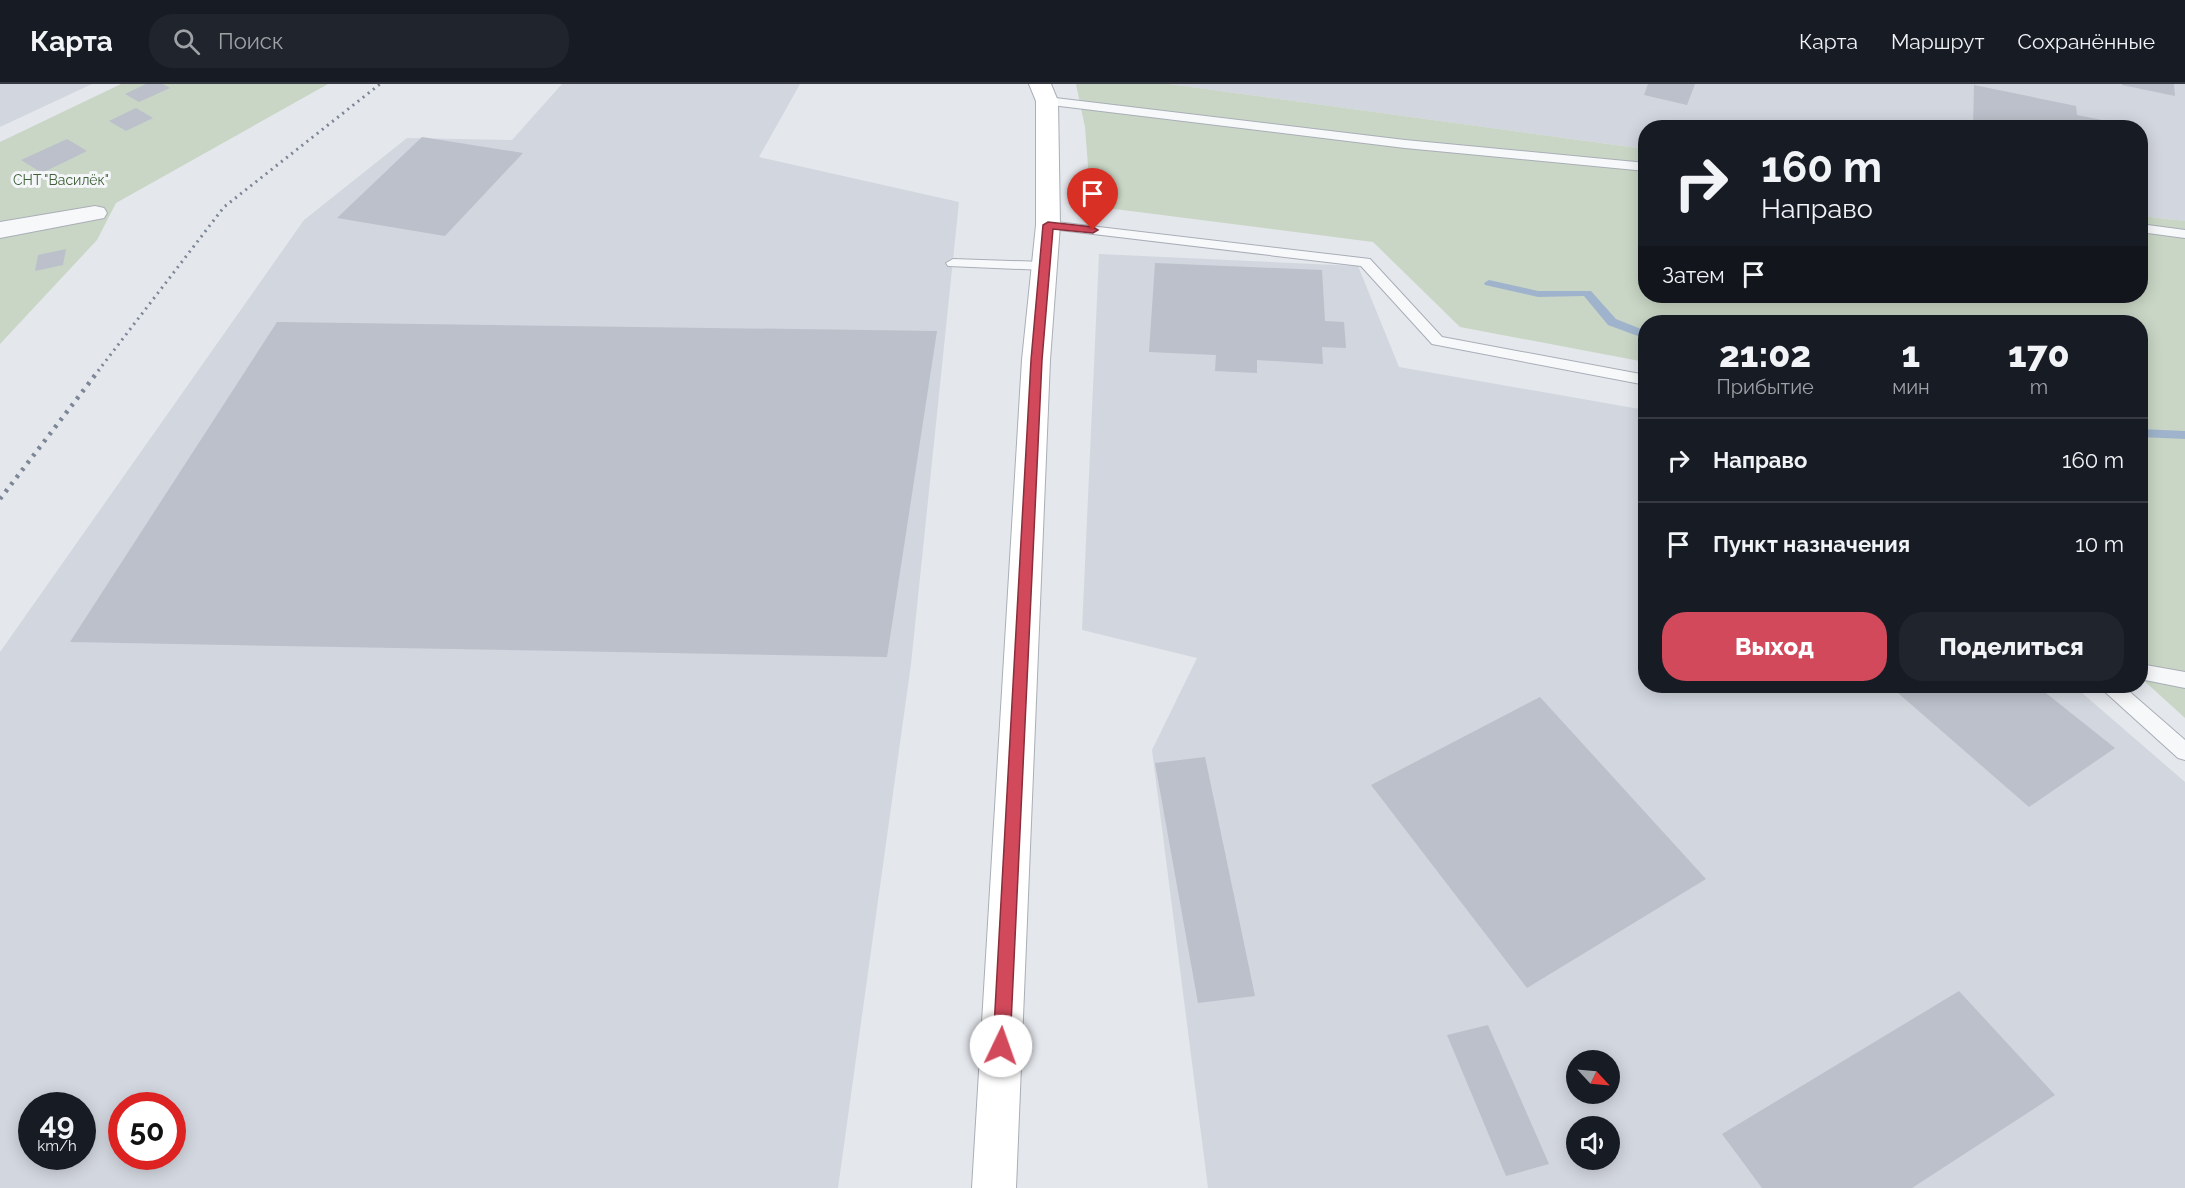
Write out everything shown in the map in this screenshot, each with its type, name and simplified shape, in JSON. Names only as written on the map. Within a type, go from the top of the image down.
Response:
[{"type":"main road","points":[[994,1188],[1036,360],[1048,225],[1044,92]]},
{"type":"street","points":[[0,230],[95,213]]},
{"type":"lane","points":[[1044,92],[1405,144],[1638,166]]},
{"type":"lane","points":[[1048,225],[1365,262],[1437,341],[1638,379]]},
{"type":"lane","points":[[2148,229],[2185,234]]},
{"type":"lane","points":[[953,263],[1044,266]]},
{"type":"lane","points":[[2148,673],[2185,680]]},
{"type":"lane","points":[[2120,693],[2185,753]]},
{"type":"shaded area","points":[[0,84],[92,84],[0,127]]},
{"type":"shaded area","points":[[562,84],[800,84],[759,157],[959,202],[911,664],[838,1188],[0,1188],[0,652],[304,220],[407,138],[512,140]]},
{"type":"shaded area","points":[[1169,84],[2185,84],[2185,221],[2148,217],[2148,120],[1638,120],[1638,148]]},
{"type":"shaded area","points":[[1099,254],[1358,266],[1399,367],[1638,409],[1638,693],[2082,693],[2185,782],[2185,1188],[1208,1188],[1152,750],[1197,658],[1082,630]]},
{"type":"green space","name":"СНТ \"Василёк\"","points":[[121,84],[328,84],[116,203],[97,240],[0,344],[0,142]]},
{"type":"green space","points":[[1076,84],[1169,84],[1638,148],[1638,303],[2148,303],[2148,217],[2185,221],[2185,718],[2148,684],[2148,315],[1638,315],[1638,361],[1460,327],[1373,242],[1091,206],[1085,127]]},
{"type":"building","points":[[146,84],[163,84],[170,88],[139,102],[125,94]]},
{"type":"building","points":[[1648,84],[1695,84],[1687,105],[1644,95]]},
{"type":"building","points":[[2174,84],[2175,96],[2122,85]]},
{"type":"building","points":[[1974,85],[2076,106],[2077,115],[2102,120],[1973,120]]},
{"type":"building","points":[[136,108],[153,118],[126,131],[109,121]]},
{"type":"building","points":[[422,137],[523,153],[445,236],[337,218]]},
{"type":"building","points":[[67,139],[87,151],[42,173],[21,160]]},
{"type":"building","points":[[66,249],[63,265],[35,271],[38,255]]},
{"type":"building","points":[[1155,263],[1322,270],[1325,321],[1344,322],[1346,348],[1322,347],[1323,364],[1257,360],[1257,373],[1215,371],[1216,355],[1149,352]]},
{"type":"building","points":[[277,322],[937,331],[887,657],[70,642]]},
{"type":"building","points":[[1898,693],[2046,693],[2115,748],[2029,807]]},
{"type":"building","points":[[1540,697],[1706,879],[1527,988],[1371,785]]},
{"type":"building","points":[[1205,757],[1255,996],[1198,1003],[1155,763]]},
{"type":"building","points":[[1959,991],[2055,1095],[1912,1188],[1762,1188],[1722,1134]]},
{"type":"building","points":[[1488,1025],[1549,1164],[1506,1176],[1447,1035]]},
{"type":"waterway","points":[[1489,283],[1538,294],[1587,293],[1612,322],[1638,332]]},
{"type":"waterway","points":[[2148,433],[2185,435]]},
{"type":"railway","points":[[98,371],[224,207],[380,84]]},
{"type":"railway","points":[[0,499],[99,370]]},
{"type":"route","points":[[1001,1046],[1036,360],[1048,225],[1093,230]]}]
